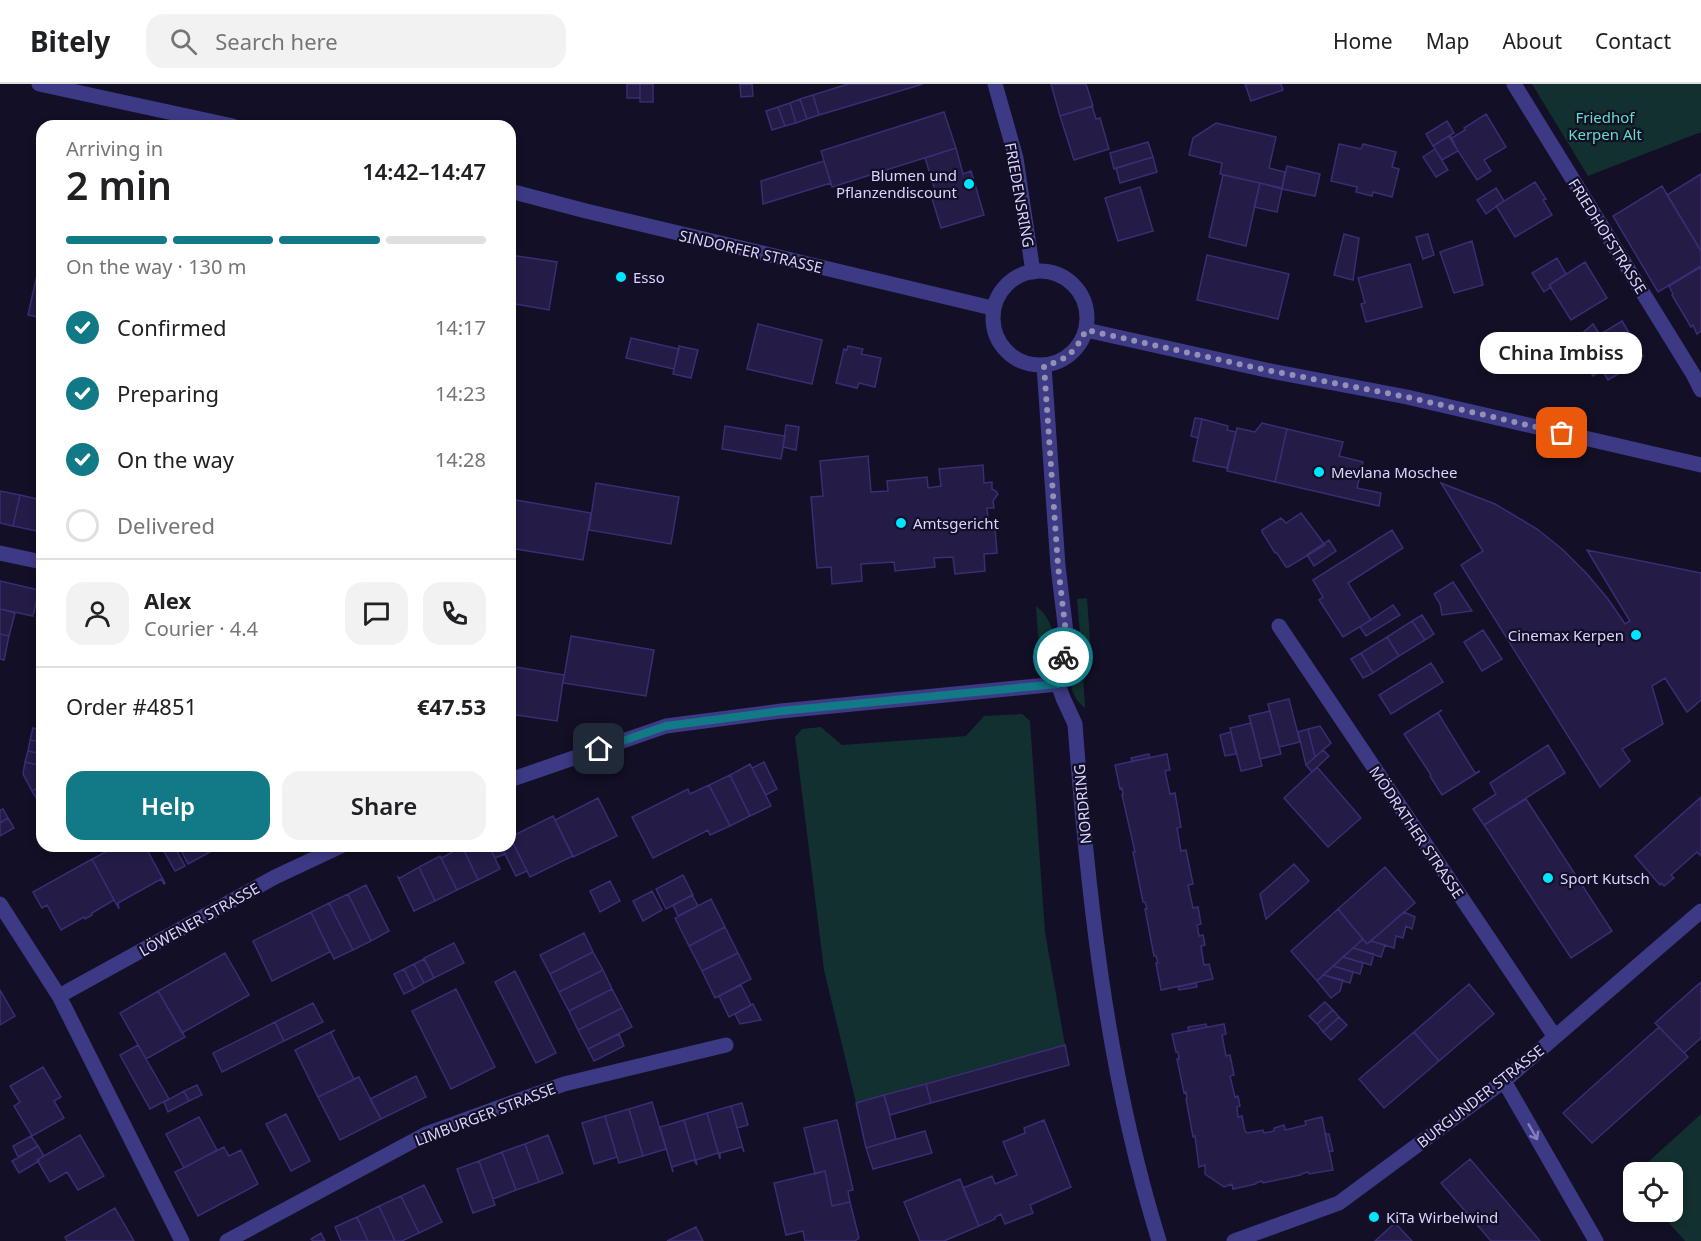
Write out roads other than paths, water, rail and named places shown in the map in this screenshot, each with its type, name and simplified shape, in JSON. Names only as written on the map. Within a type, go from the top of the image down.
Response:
[{"type":"street","points":[[39,84],[205,120]]},
{"type":"street","name":"FRIEDENSRING","points":[[995,84],[1016,158],[1034,272]]},
{"type":"street","name":"FRIEDHOFSTRASSE","points":[[1514,84],[1701,390]]},
{"type":"street","name":"SINDORFER STRASSE","points":[[516,193],[992,308]]},
{"type":"street","points":[[1034,272],[1061,275],[1083,298],[1086,330],[1078,347],[1063,360],[1044,366],[1016,360],[996,338],[992,308],[1000,292],[1012,278],[1034,272]]},
{"type":"street","points":[[1086,330],[1266,370],[1407,397],[1701,465]]},
{"type":"street","points":[[516,778],[666,726],[781,711],[1058,684],[1060,666],[1067,642],[1058,566],[1044,366]]},
{"type":"street","points":[[0,553],[36,561]]},
{"type":"street","name":"MÖDRATHER STRASSE","points":[[1279,626],[1555,1037]]},
{"type":"street","name":"NORDRING","points":[[1058,684],[1075,724],[1091,911],[1120,1090],[1142,1187],[1159,1241]]},
{"type":"street","name":"LÖWENER STRASSE","points":[[59,996],[275,877],[328,852]]},
{"type":"street","points":[[0,904],[59,996],[182,1241]]},
{"type":"street","name":"BURGUNDER STRASSE","points":[[1234,1241],[1339,1203],[1504,1081],[1701,911]]},
{"type":"street","name":"LIMBURGER STRASSE","points":[[227,1241],[426,1134],[564,1084],[726,1045]]},
{"type":"street","points":[[1504,1081],[1596,1241]]},
{"type":"place","name":"Blumen und Pflanzendiscount","points":[[969,184]]},
{"type":"place","name":"Esso","points":[[621,277]]},
{"type":"place","name":"China Imbiss","points":[[1562,433]]},
{"type":"place","name":"Mevlana Moschee","points":[[1319,472]]},
{"type":"place","name":"Amtsgericht","points":[[901,523]]},
{"type":"place","name":"Cinemax Kerpen","points":[[1636,635]]},
{"type":"place","name":"Sport Kutsch","points":[[1548,878]]},
{"type":"place","name":"KiTa Wirbelwind","points":[[1374,1217]]},
{"type":"park label","name":"Friedhof Kerpen Alt","points":[[1605,126]]}]
